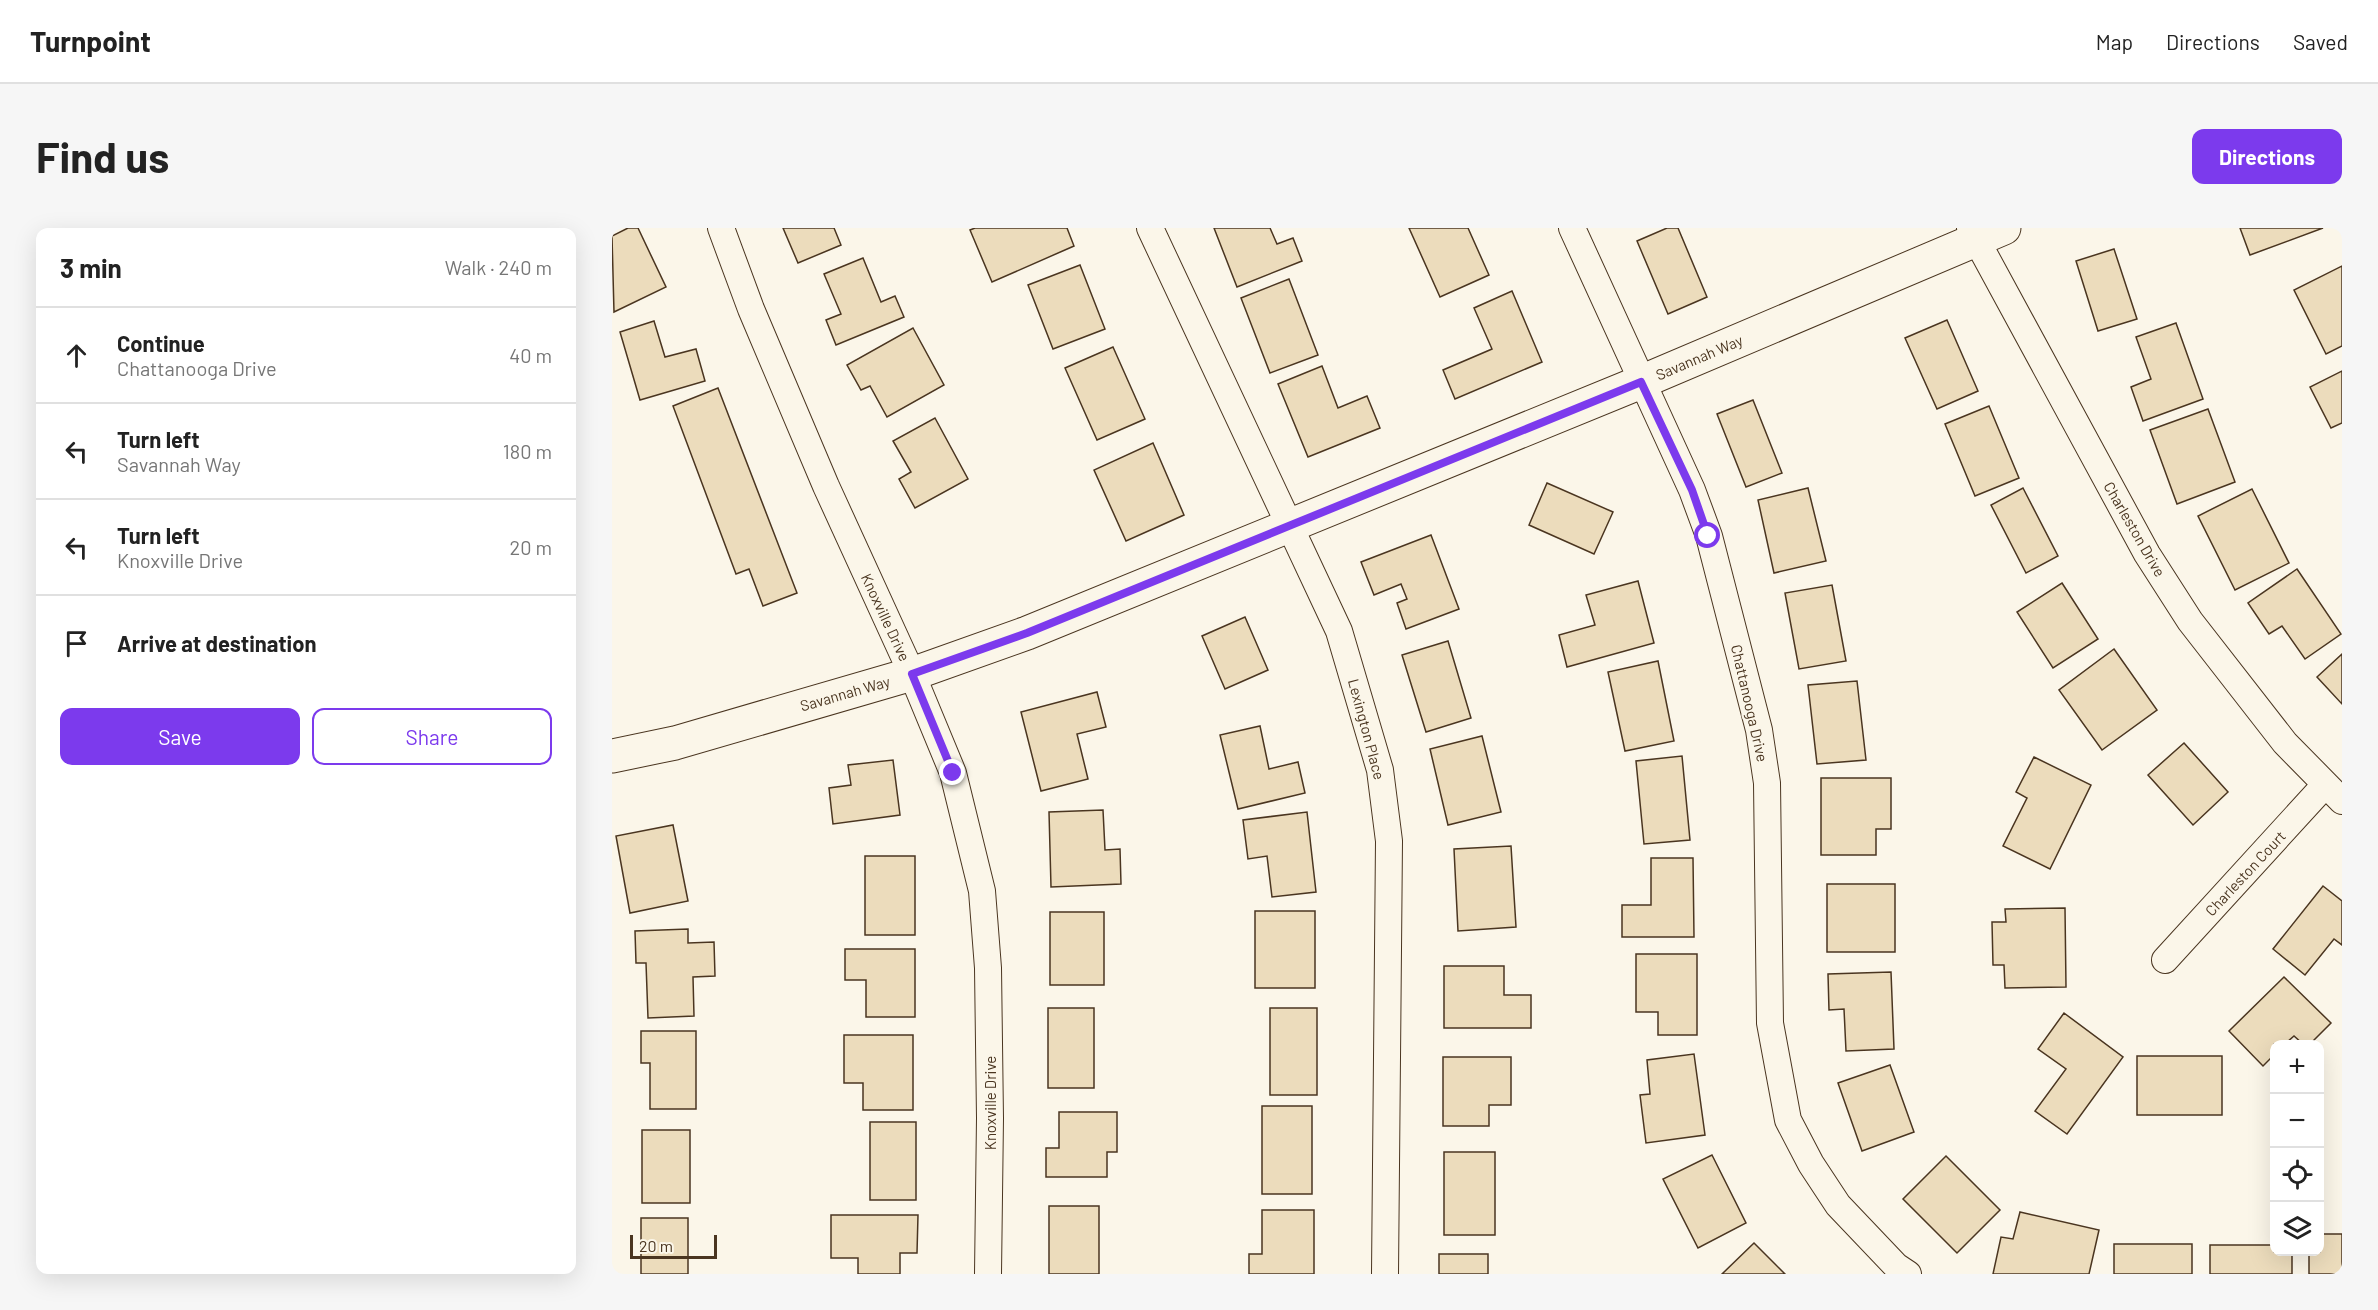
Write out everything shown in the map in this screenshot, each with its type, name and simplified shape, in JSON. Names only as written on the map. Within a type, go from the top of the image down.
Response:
[{"type":"street","name":"Knoxville Drive","points":[[721,228],[751,309],[826,486],[912,674],[953,773],[982,891],[988,968],[990,1106],[988,1274]]},
{"type":"street","name":"Lexington Place","points":[[1150,228],[1288,527],[1339,631],[1380,771],[1389,841],[1385,1274]]},
{"type":"street","name":"Chattanooga Drive","points":[[1572,228],[1692,490],[1708,536],[1760,730],[1767,783],[1770,1023],[1788,1120],[1811,1164],[1838,1204],[1896,1266],[1908,1274]]},
{"type":"street","name":"Savannah Way","points":[[612,756],[675,742],[912,674],[1027,633],[1641,382],[1983,232]]},
{"type":"street","name":"Charleston Drive","points":[[1983,232],[2147,554],[2190,621],[2285,743],[2333,794]]},
{"type":"street","name":"Charleston Court","points":[[2165,960],[2333,794]]},
{"type":"building","points":[[628,228],[638,228],[666,287],[614,312],[612,236]]},
{"type":"building","points":[[783,228],[834,228],[841,245],[798,263]]},
{"type":"building","points":[[975,228],[1067,228],[1074,246],[992,282],[970,230]]},
{"type":"building","points":[[1214,228],[1270,228],[1277,244],[1293,238],[1302,261],[1237,287]]},
{"type":"building","points":[[1409,228],[1468,228],[1489,275],[1440,297]]},
{"type":"building","points":[[1667,228],[1678,228],[1707,297],[1668,314],[1637,241]]},
{"type":"building","points":[[2240,228],[2323,228],[2250,255]]},
{"type":"building","points":[[2114,249],[2137,319],[2098,331],[2076,261]]},
{"type":"building","points":[[863,258],[881,302],[895,296],[904,317],[836,345],[826,320],[841,314],[824,274]]},
{"type":"building","points":[[1080,265],[1105,329],[1053,349],[1028,285]]},
{"type":"building","points":[[2342,266],[2342,346],[2326,354],[2294,290]]},
{"type":"building","points":[[1289,279],[1318,355],[1270,373],[1241,298]]},
{"type":"building","points":[[1512,291],[1542,362],[1455,399],[1443,370],[1492,349],[1474,308]]},
{"type":"building","points":[[1947,320],[1978,391],[1937,409],[1905,338]]},
{"type":"building","points":[[654,321],[665,357],[696,349],[705,381],[640,400],[620,332]]},
{"type":"building","points":[[2176,323],[2203,399],[2143,421],[2131,387],[2151,379],[2136,337]]},
{"type":"building","points":[[913,328],[944,385],[887,417],[870,386],[861,390],[847,365]]},
{"type":"building","points":[[1113,347],[1145,419],[1097,440],[1065,368]]},
{"type":"building","points":[[1322,366],[1338,408],[1367,396],[1380,428],[1308,457],[1278,384]]},
{"type":"building","points":[[2342,371],[2342,423],[2331,428],[2310,387]]},
{"type":"building","points":[[718,388],[797,593],[763,606],[749,569],[736,574],[673,406]]},
{"type":"building","points":[[1753,400],[1782,473],[1746,487],[1717,414]]},
{"type":"building","points":[[1989,406],[2019,478],[1975,496],[1945,424]]},
{"type":"building","points":[[2208,409],[2235,482],[2177,504],[2150,430]]},
{"type":"building","points":[[935,418],[968,479],[915,508],[899,479],[911,472],[893,441]]},
{"type":"building","points":[[1153,443],[1184,515],[1126,541],[1094,470]]},
{"type":"building","points":[[1547,483],[1613,512],[1594,554],[1529,525]]},
{"type":"building","points":[[1808,488],[1826,561],[1774,573],[1758,500]]},
{"type":"building","points":[[2023,488],[2058,556],[2026,573],[1991,505]]},
{"type":"building","points":[[2252,489],[2289,563],[2235,590],[2198,516]]},
{"type":"building","points":[[1431,535],[1459,609],[1406,629],[1397,603],[1407,599],[1401,584],[1374,595],[1361,562]]},
{"type":"building","points":[[2297,569],[2341,634],[2305,659],[2282,626],[2269,634],[2248,603]]},
{"type":"building","points":[[1638,581],[1654,643],[1567,667],[1559,635],[1595,625],[1586,595]]},
{"type":"building","points":[[2062,583],[2098,639],[2053,668],[2017,612]]},
{"type":"building","points":[[1832,585],[1846,661],[1799,669],[1785,593]]},
{"type":"building","points":[[1245,617],[1268,670],[1225,689],[1202,636]]},
{"type":"building","points":[[1448,641],[1471,718],[1426,732],[1402,655]]},
{"type":"building","points":[[2114,649],[2157,710],[2102,750],[2059,690]]},
{"type":"building","points":[[2342,654],[2342,704],[2317,677]]},
{"type":"building","points":[[1658,661],[1674,741],[1625,751],[1608,672]]},
{"type":"building","points":[[1857,681],[1866,760],[1817,764],[1808,685]]},
{"type":"building","points":[[1097,692],[1106,727],[1077,734],[1088,779],[1041,791],[1021,712]]},
{"type":"building","points":[[1260,726],[1269,769],[1298,762],[1305,793],[1238,809],[1220,735]]},
{"type":"building","points":[[1482,736],[1501,812],[1448,825],[1430,749]]},
{"type":"building","points":[[2184,743],[2228,792],[2193,825],[2148,775]]},
{"type":"building","points":[[1682,756],[1690,840],[1644,844],[1636,761]]},
{"type":"building","points":[[2034,757],[2091,785],[2050,869],[2003,846],[2027,798],[2016,792]]},
{"type":"building","points":[[893,760],[900,815],[833,824],[829,788],[851,785],[848,765]]},
{"type":"building","points":[[1821,778],[1891,778],[1891,829],[1876,829],[1876,855],[1821,855]]},
{"type":"building","points":[[1103,810],[1105,850],[1120,849],[1121,884],[1051,887],[1049,812]]},
{"type":"building","points":[[1307,812],[1316,892],[1272,897],[1267,856],[1248,859],[1243,820]]},
{"type":"building","points":[[673,825],[688,901],[630,913],[616,836]]},
{"type":"building","points":[[1511,846],[1516,927],[1458,931],[1454,849]]},
{"type":"building","points":[[865,856],[915,856],[915,935],[865,935]]},
{"type":"building","points":[[1651,858],[1693,858],[1694,937],[1622,937],[1622,905],[1651,905]]},
{"type":"building","points":[[1827,884],[1895,884],[1895,952],[1827,952]]},
{"type":"building","points":[[2323,886],[2342,901],[2342,945],[2334,939],[2305,975],[2273,949]]},
{"type":"building","points":[[2065,908],[2066,987],[2005,988],[2004,965],[1993,965],[1992,922],[2006,922],[2005,909]]},
{"type":"building","points":[[1255,911],[1315,911],[1315,988],[1255,988]]},
{"type":"building","points":[[1050,912],[1104,912],[1104,985],[1050,985]]},
{"type":"building","points":[[688,929],[688,943],[714,942],[715,976],[693,977],[694,1016],[648,1018],[646,963],[636,963],[635,931]]},
{"type":"building","points":[[845,949],[915,949],[915,1017],[866,1017],[866,980],[845,980]]},
{"type":"building","points":[[1636,954],[1697,954],[1697,1035],[1658,1035],[1658,1012],[1636,1012]]},
{"type":"building","points":[[1444,966],[1504,966],[1504,995],[1531,995],[1531,1028],[1444,1028]]},
{"type":"building","points":[[1891,972],[1894,1049],[1846,1051],[1844,1009],[1829,1010],[1828,974]]},
{"type":"building","points":[[2284,977],[2331,1023],[2314,1040],[2298,1040],[2294,1036],[2290,1040],[2270,1040],[2270,1059],[2263,1066],[2229,1031]]},
{"type":"building","points":[[1048,1008],[1094,1008],[1094,1088],[1048,1088]]},
{"type":"building","points":[[1270,1008],[1317,1008],[1317,1095],[1270,1095]]},
{"type":"building","points":[[2064,1013],[2123,1057],[2067,1134],[2035,1111],[2066,1069],[2038,1049]]},
{"type":"building","points":[[641,1031],[696,1031],[696,1109],[650,1109],[650,1063],[641,1063]]},
{"type":"building","points":[[844,1035],[913,1035],[913,1110],[863,1110],[863,1083],[844,1083]]},
{"type":"building","points":[[1694,1054],[1705,1135],[1646,1143],[1640,1095],[1650,1094],[1647,1060]]},
{"type":"building","points":[[2137,1056],[2222,1056],[2222,1115],[2137,1115]]},
{"type":"building","points":[[1443,1057],[1511,1057],[1511,1105],[1489,1105],[1489,1126],[1443,1126]]},
{"type":"building","points":[[1890,1065],[1914,1132],[1862,1151],[1838,1083]]},
{"type":"building","points":[[1262,1106],[1312,1106],[1312,1194],[1262,1194]]},
{"type":"building","points":[[1059,1112],[1117,1112],[1117,1152],[1107,1152],[1107,1177],[1046,1177],[1046,1148],[1059,1148]]},
{"type":"building","points":[[870,1122],[916,1122],[916,1200],[870,1200]]},
{"type":"building","points":[[642,1130],[690,1130],[690,1203],[642,1203]]},
{"type":"building","points":[[1444,1152],[1495,1152],[1495,1235],[1444,1235]]},
{"type":"building","points":[[1712,1155],[1746,1223],[1698,1248],[1663,1179]]},
{"type":"building","points":[[1946,1156],[2000,1210],[1957,1253],[1903,1199]]},
{"type":"building","points":[[1049,1206],[1099,1206],[1099,1274],[1049,1274]]},
{"type":"building","points":[[1262,1210],[1314,1210],[1314,1274],[1249,1274],[1249,1254],[1262,1254]]},
{"type":"building","points":[[2020,1212],[2099,1230],[2089,1274],[1993,1274],[2001,1237],[2013,1239]]},
{"type":"building","points":[[831,1215],[918,1215],[917,1253],[900,1253],[900,1274],[858,1274],[858,1258],[831,1258]]},
{"type":"building","points":[[641,1218],[688,1218],[688,1274],[641,1274]]},
{"type":"building","points":[[2324,1234],[2342,1234],[2342,1274],[2309,1274],[2309,1256],[2324,1256]]},
{"type":"building","points":[[1754,1243],[1785,1274],[1722,1274]]},
{"type":"building","points":[[2114,1244],[2192,1244],[2192,1274],[2114,1274]]},
{"type":"building","points":[[2210,1245],[2270,1245],[2270,1256],[2292,1256],[2292,1274],[2210,1274]]},
{"type":"building","points":[[1439,1254],[1488,1254],[1488,1274],[1439,1274]]},
{"type":"route","points":[[953,773],[912,674],[1027,633],[1641,382],[1692,490],[1708,536]]}]
